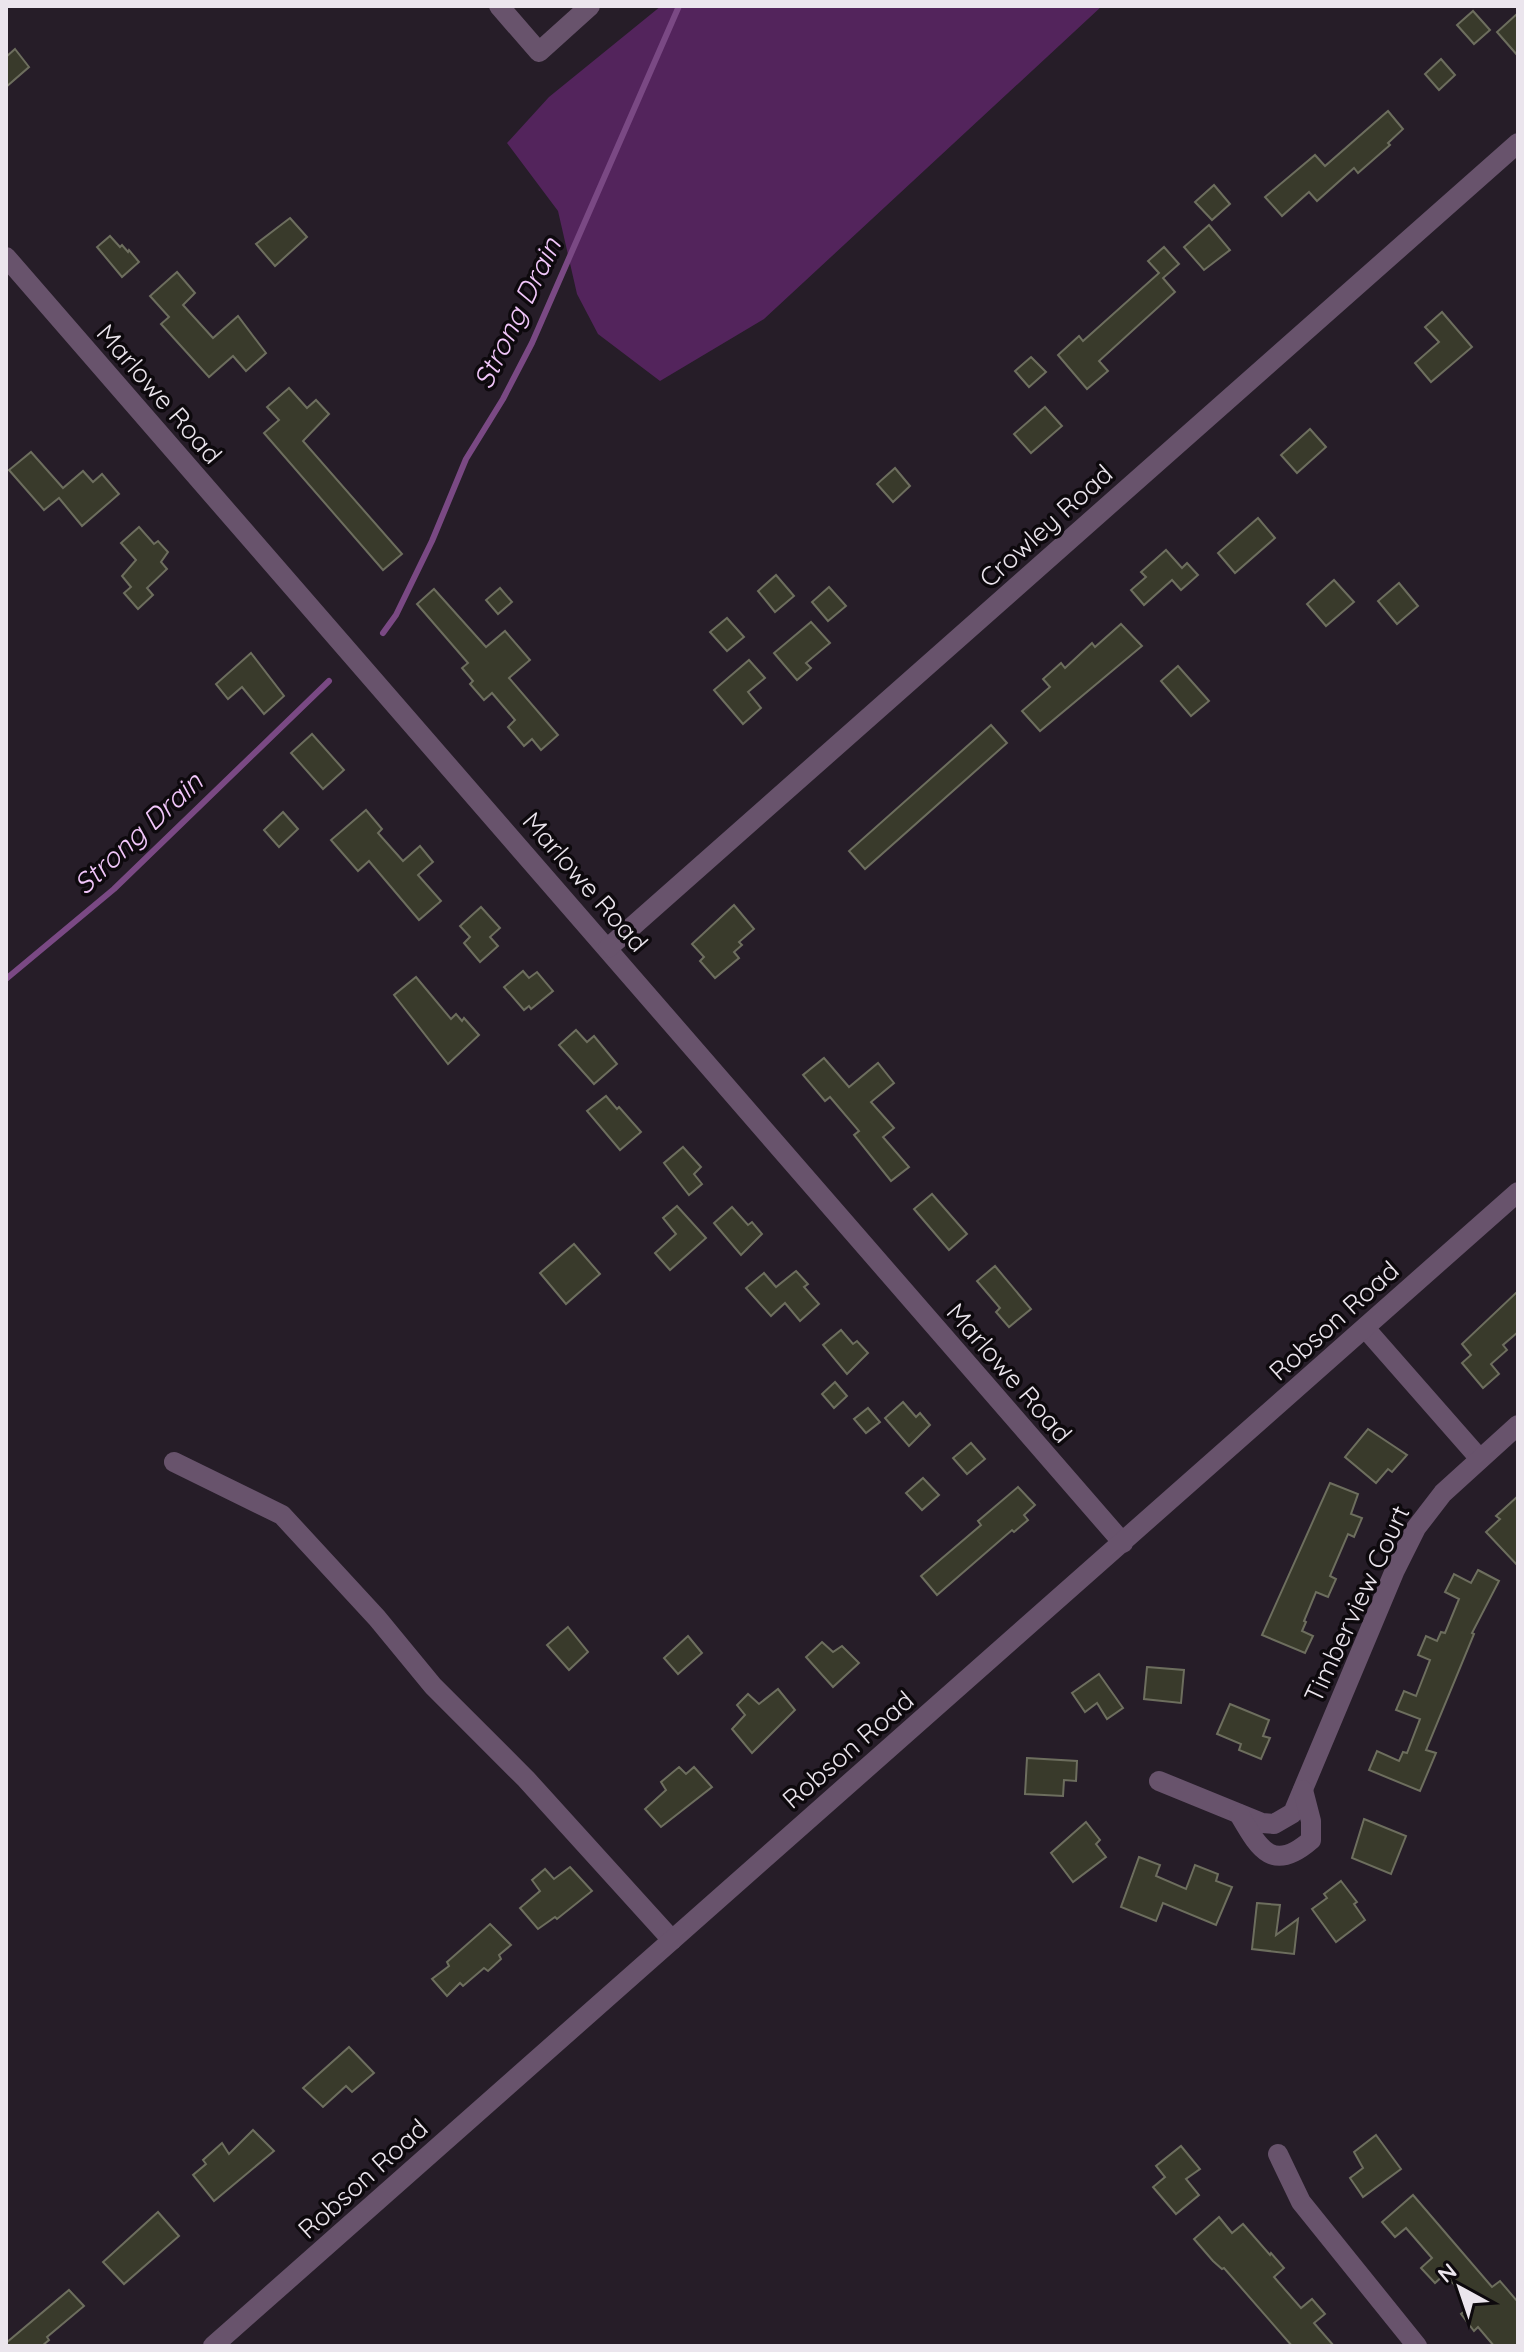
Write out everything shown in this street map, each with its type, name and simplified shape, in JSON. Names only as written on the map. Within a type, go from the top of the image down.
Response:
[{"type":"street","points":[[499,6],[539,52],[581,9]]},
{"type":"street","name":"Crowley Road","points":[[608,948],[1518,143]]},
{"type":"street","name":"Marlowe Road","points":[[6,257],[1123,1543]]},
{"type":"street","name":"Robson Road","points":[[213,2346],[1518,1192]]},
{"type":"street","points":[[1365,1328],[1480,1459]]},
{"type":"street","name":"Timberview Court","points":[[1159,1781],[1262,1823],[1280,1822],[1293,1813],[1395,1570],[1416,1528],[1443,1493],[1518,1425]]},
{"type":"street","points":[[174,1462],[282,1515],[377,1618],[433,1686],[526,1779],[672,1940]]},
{"type":"street","points":[[1239,1814],[1259,1848],[1275,1856],[1297,1852],[1311,1840],[1311,1821],[1303,1790]]},
{"type":"street","points":[[1278,2154],[1301,2202],[1417,2346]]},
{"type":"shaded area","points":[[661,6],[1102,6],[764,319],[660,381],[598,334],[577,294],[558,211],[507,143],[549,97]]},
{"type":"building","points":[[1473,11],[1490,30],[1474,44],[1457,25]]},
{"type":"building","points":[[1518,13],[1518,56],[1497,32]]},
{"type":"building","points":[[15,49],[29,67],[6,87],[6,57]]},
{"type":"building","points":[[1441,59],[1455,75],[1439,90],[1425,74]]},
{"type":"building","points":[[1388,111],[1403,129],[1358,173],[1354,168],[1317,201],[1309,192],[1282,216],[1265,197],[1315,155],[1325,166]]},
{"type":"building","points":[[1214,185],[1230,204],[1212,220],[1195,202]]},
{"type":"building","points":[[290,218],[307,237],[275,266],[256,244]]},
{"type":"building","points":[[1209,225],[1230,250],[1204,270],[1184,247]]},
{"type":"building","points":[[110,236],[139,262],[122,277],[97,247]]},
{"type":"building","points":[[1164,247],[1179,264],[1163,278],[1175,292],[1099,361],[1108,371],[1087,389],[1058,355],[1079,336],[1083,341],[1159,273],[1148,261]]},
{"type":"building","points":[[177,272],[195,293],[183,305],[213,338],[238,316],[266,353],[246,371],[233,356],[209,377],[161,324],[169,317],[150,296]]},
{"type":"building","points":[[1442,312],[1472,347],[1431,382],[1415,363],[1439,342],[1425,327]]},
{"type":"building","points":[[1031,357],[1046,372],[1029,387],[1015,371]]},
{"type":"building","points":[[289,388],[307,408],[316,400],[329,414],[303,441],[402,554],[383,570],[264,433],[279,420],[267,407]]},
{"type":"building","points":[[1045,407],[1062,426],[1031,453],[1014,434]]},
{"type":"building","points":[[1310,429],[1326,447],[1297,473],[1281,455]]},
{"type":"building","points":[[31,452],[63,488],[83,471],[93,482],[102,474],[119,494],[82,526],[59,498],[44,510],[9,470]]},
{"type":"building","points":[[895,468],[910,486],[893,502],[877,484]]},
{"type":"building","points":[[1258,518],[1275,538],[1235,573],[1218,553]]},
{"type":"building","points":[[139,527],[154,544],[158,541],[168,552],[161,562],[167,569],[147,588],[153,595],[138,609],[124,593],[131,587],[122,576],[136,560],[121,543]]},
{"type":"building","points":[[1166,550],[1182,568],[1187,563],[1198,575],[1181,590],[1172,580],[1144,605],[1131,590],[1146,577],[1141,572]]},
{"type":"building","points":[[776,575],[794,596],[775,612],[758,591]]},
{"type":"building","points":[[1334,580],[1354,602],[1326,626],[1307,604]]},
{"type":"building","points":[[1399,583],[1418,606],[1397,624],[1378,601]]},
{"type":"building","points":[[829,587],[846,606],[828,621],[812,602]]},
{"type":"building","points":[[500,588],[512,602],[498,614],[486,600]]},
{"type":"building","points":[[434,589],[486,647],[505,631],[530,660],[509,678],[558,735],[541,750],[532,739],[524,746],[508,727],[515,720],[492,693],[484,700],[470,684],[473,681],[462,668],[468,663],[417,604]]},
{"type":"building","points":[[727,618],[744,637],[727,651],[710,632]]},
{"type":"building","points":[[811,622],[830,643],[806,663],[811,668],[797,680],[774,653]]},
{"type":"building","points":[[1121,624],[1142,646],[1040,731],[1022,711],[1050,687],[1043,679],[1061,663],[1065,668],[1092,643],[1095,647]]},
{"type":"building","points":[[251,653],[284,696],[264,714],[242,687],[228,699],[216,684]]},
{"type":"building","points":[[749,660],[765,678],[748,692],[761,708],[743,724],[714,690]]},
{"type":"building","points":[[1178,666],[1209,701],[1191,716],[1161,681]]},
{"type":"building","points":[[991,725],[1007,743],[865,869],[849,851]]},
{"type":"building","points":[[312,734],[344,770],[323,789],[291,753]]},
{"type":"building","points":[[366,810],[382,829],[378,833],[403,861],[420,846],[433,862],[418,875],[441,901],[419,920],[369,861],[358,871],[331,840]]},
{"type":"building","points":[[283,812],[298,829],[279,847],[264,830]]},
{"type":"building","points":[[734,905],[754,929],[739,942],[742,945],[734,952],[739,958],[715,978],[700,961],[704,957],[692,944]]},
{"type":"building","points":[[481,907],[500,928],[490,937],[498,946],[480,962],[464,943],[470,937],[460,926]]},
{"type":"building","points":[[523,971],[529,978],[537,972],[553,991],[531,1009],[529,1006],[524,1010],[504,987]]},
{"type":"building","points":[[416,977],[451,1019],[456,1014],[462,1021],[464,1018],[479,1035],[448,1064],[394,995]]},
{"type":"building","points":[[576,1030],[587,1042],[594,1036],[617,1064],[594,1084],[559,1045]]},
{"type":"building","points":[[824,1058],[849,1087],[878,1063],[894,1083],[871,1102],[894,1128],[883,1137],[909,1167],[891,1181],[854,1135],[859,1131],[830,1097],[825,1101],[803,1075]]},
{"type":"building","points":[[606,1096],[641,1132],[620,1150],[587,1111]]},
{"type":"building","points":[[683,1147],[701,1167],[694,1174],[702,1184],[689,1195],[664,1163]]},
{"type":"building","points":[[932,1194],[967,1234],[949,1250],[914,1209]]},
{"type":"building","points":[[677,1206],[706,1238],[670,1270],[655,1253],[676,1234],[663,1218]]},
{"type":"building","points":[[732,1207],[748,1225],[752,1222],[762,1234],[741,1255],[714,1223]]},
{"type":"building","points":[[574,1244],[600,1274],[566,1304],[540,1273]]},
{"type":"building","points":[[995,1266],[1031,1309],[1009,1327],[996,1312],[1000,1308],[977,1281]]},
{"type":"building","points":[[796,1271],[808,1284],[804,1287],[819,1304],[800,1321],[785,1303],[771,1316],[746,1288],[764,1273],[776,1287]]},
{"type":"building","points":[[1518,1291],[1518,1332],[1503,1345],[1507,1350],[1491,1364],[1499,1374],[1483,1388],[1462,1363],[1471,1355],[1462,1344]]},
{"type":"building","points":[[841,1330],[853,1344],[857,1341],[868,1353],[847,1374],[823,1345]]},
{"type":"building","points":[[835,1382],[847,1396],[834,1408],[822,1394]]},
{"type":"building","points":[[903,1402],[916,1417],[920,1413],[930,1425],[909,1446],[885,1418]]},
{"type":"building","points":[[868,1408],[880,1422],[866,1433],[854,1419]]},
{"type":"building","points":[[1368,1429],[1407,1455],[1392,1472],[1388,1469],[1376,1483],[1345,1457]]},
{"type":"building","points":[[971,1443],[985,1459],[967,1474],[953,1458]]},
{"type":"building","points":[[923,1478],[939,1495],[922,1510],[906,1493]]},
{"type":"building","points":[[1330,1483],[1358,1494],[1351,1514],[1362,1518],[1354,1537],[1348,1534],[1330,1576],[1336,1579],[1328,1597],[1316,1592],[1302,1631],[1313,1636],[1305,1653],[1262,1635]]},
{"type":"building","points":[[1018,1487],[1035,1505],[1024,1515],[1028,1520],[1014,1532],[1012,1530],[937,1595],[921,1576],[981,1525],[978,1521]]},
{"type":"building","points":[[1518,1496],[1518,1566],[1486,1532],[1500,1519],[1496,1516]]},
{"type":"building","points":[[1478,1570],[1499,1581],[1472,1633],[1426,1750],[1436,1753],[1420,1791],[1369,1770],[1377,1751],[1399,1761],[1403,1752],[1407,1753],[1420,1719],[1396,1710],[1404,1691],[1416,1696],[1430,1660],[1418,1655],[1426,1636],[1437,1641],[1441,1632],[1445,1633],[1459,1599],[1445,1592],[1454,1574],[1471,1583]]},
{"type":"building","points":[[568,1627],[588,1652],[569,1670],[547,1645]]},
{"type":"building","points":[[688,1636],[702,1653],[678,1674],[664,1658]]},
{"type":"building","points":[[822,1642],[833,1652],[842,1646],[859,1663],[833,1687],[806,1657]]},
{"type":"building","points":[[1147,1667],[1184,1670],[1181,1703],[1144,1699]]},
{"type":"building","points":[[1099,1674],[1123,1708],[1107,1719],[1097,1703],[1085,1712],[1072,1693]]},
{"type":"building","points":[[778,1689],[795,1710],[752,1753],[732,1729],[745,1715],[737,1705],[748,1694],[759,1704]]},
{"type":"building","points":[[1230,1704],[1269,1720],[1263,1736],[1270,1738],[1261,1759],[1239,1750],[1241,1744],[1217,1734]]},
{"type":"building","points":[[1027,1758],[1077,1761],[1076,1781],[1064,1780],[1063,1796],[1025,1794]]},
{"type":"building","points":[[679,1767],[686,1774],[694,1767],[712,1787],[661,1827],[645,1809],[666,1790],[661,1782]]},
{"type":"building","points":[[1364,1819],[1406,1836],[1391,1874],[1352,1858]]},
{"type":"building","points":[[1086,1822],[1100,1840],[1096,1844],[1106,1857],[1073,1882],[1051,1853]]},
{"type":"building","points":[[1139,1857],[1160,1865],[1156,1876],[1186,1889],[1195,1865],[1218,1874],[1216,1881],[1232,1887],[1216,1925],[1163,1903],[1156,1921],[1121,1907]]},
{"type":"building","points":[[570,1867],[592,1891],[557,1919],[555,1917],[538,1929],[520,1908],[540,1891],[532,1880],[545,1869],[554,1879]]},
{"type":"building","points":[[1341,1881],[1357,1902],[1354,1904],[1365,1920],[1336,1942],[1312,1909],[1327,1898],[1324,1894]]},
{"type":"building","points":[[1257,1903],[1280,1905],[1276,1935],[1298,1919],[1294,1954],[1252,1949]]},
{"type":"building","points":[[490,1924],[511,1945],[488,1971],[484,1968],[463,1986],[460,1983],[447,1996],[432,1979]]},
{"type":"building","points":[[349,2047],[374,2073],[352,2092],[346,2086],[323,2107],[303,2088]]},
{"type":"building","points":[[253,2130],[274,2151],[214,2201],[193,2175],[206,2164],[203,2160],[222,2143],[229,2154]]},
{"type":"building","points":[[1376,2135],[1401,2169],[1363,2197],[1350,2178],[1363,2168],[1354,2152]]},
{"type":"building","points":[[1181,2146],[1200,2169],[1186,2179],[1199,2195],[1176,2214],[1153,2187],[1165,2177],[1156,2166]]},
{"type":"building","points":[[1413,2195],[1492,2287],[1500,2281],[1518,2302],[1518,2346],[1494,2346],[1478,2327],[1474,2331],[1461,2314],[1472,2305],[1445,2274],[1435,2283],[1421,2268],[1432,2258],[1406,2228],[1395,2237],[1382,2222]]},
{"type":"building","points":[[158,2212],[179,2236],[124,2284],[103,2262]]},
{"type":"building","points":[[1219,2217],[1232,2233],[1243,2224],[1271,2253],[1284,2268],[1274,2277],[1301,2308],[1312,2299],[1325,2314],[1314,2323],[1334,2346],[1292,2346],[1224,2268],[1213,2261],[1194,2239]]},
{"type":"building","points":[[69,2290],[84,2306],[47,2337],[49,2340],[42,2346],[6,2346],[6,2343]]},
{"type":"waterway","name":"Strong Drain","points":[[383,633],[396,615],[432,541],[466,459],[503,399],[532,343],[679,6]]},
{"type":"waterway","name":"Strong Drain","points":[[6,979],[114,889],[329,681]]}]
